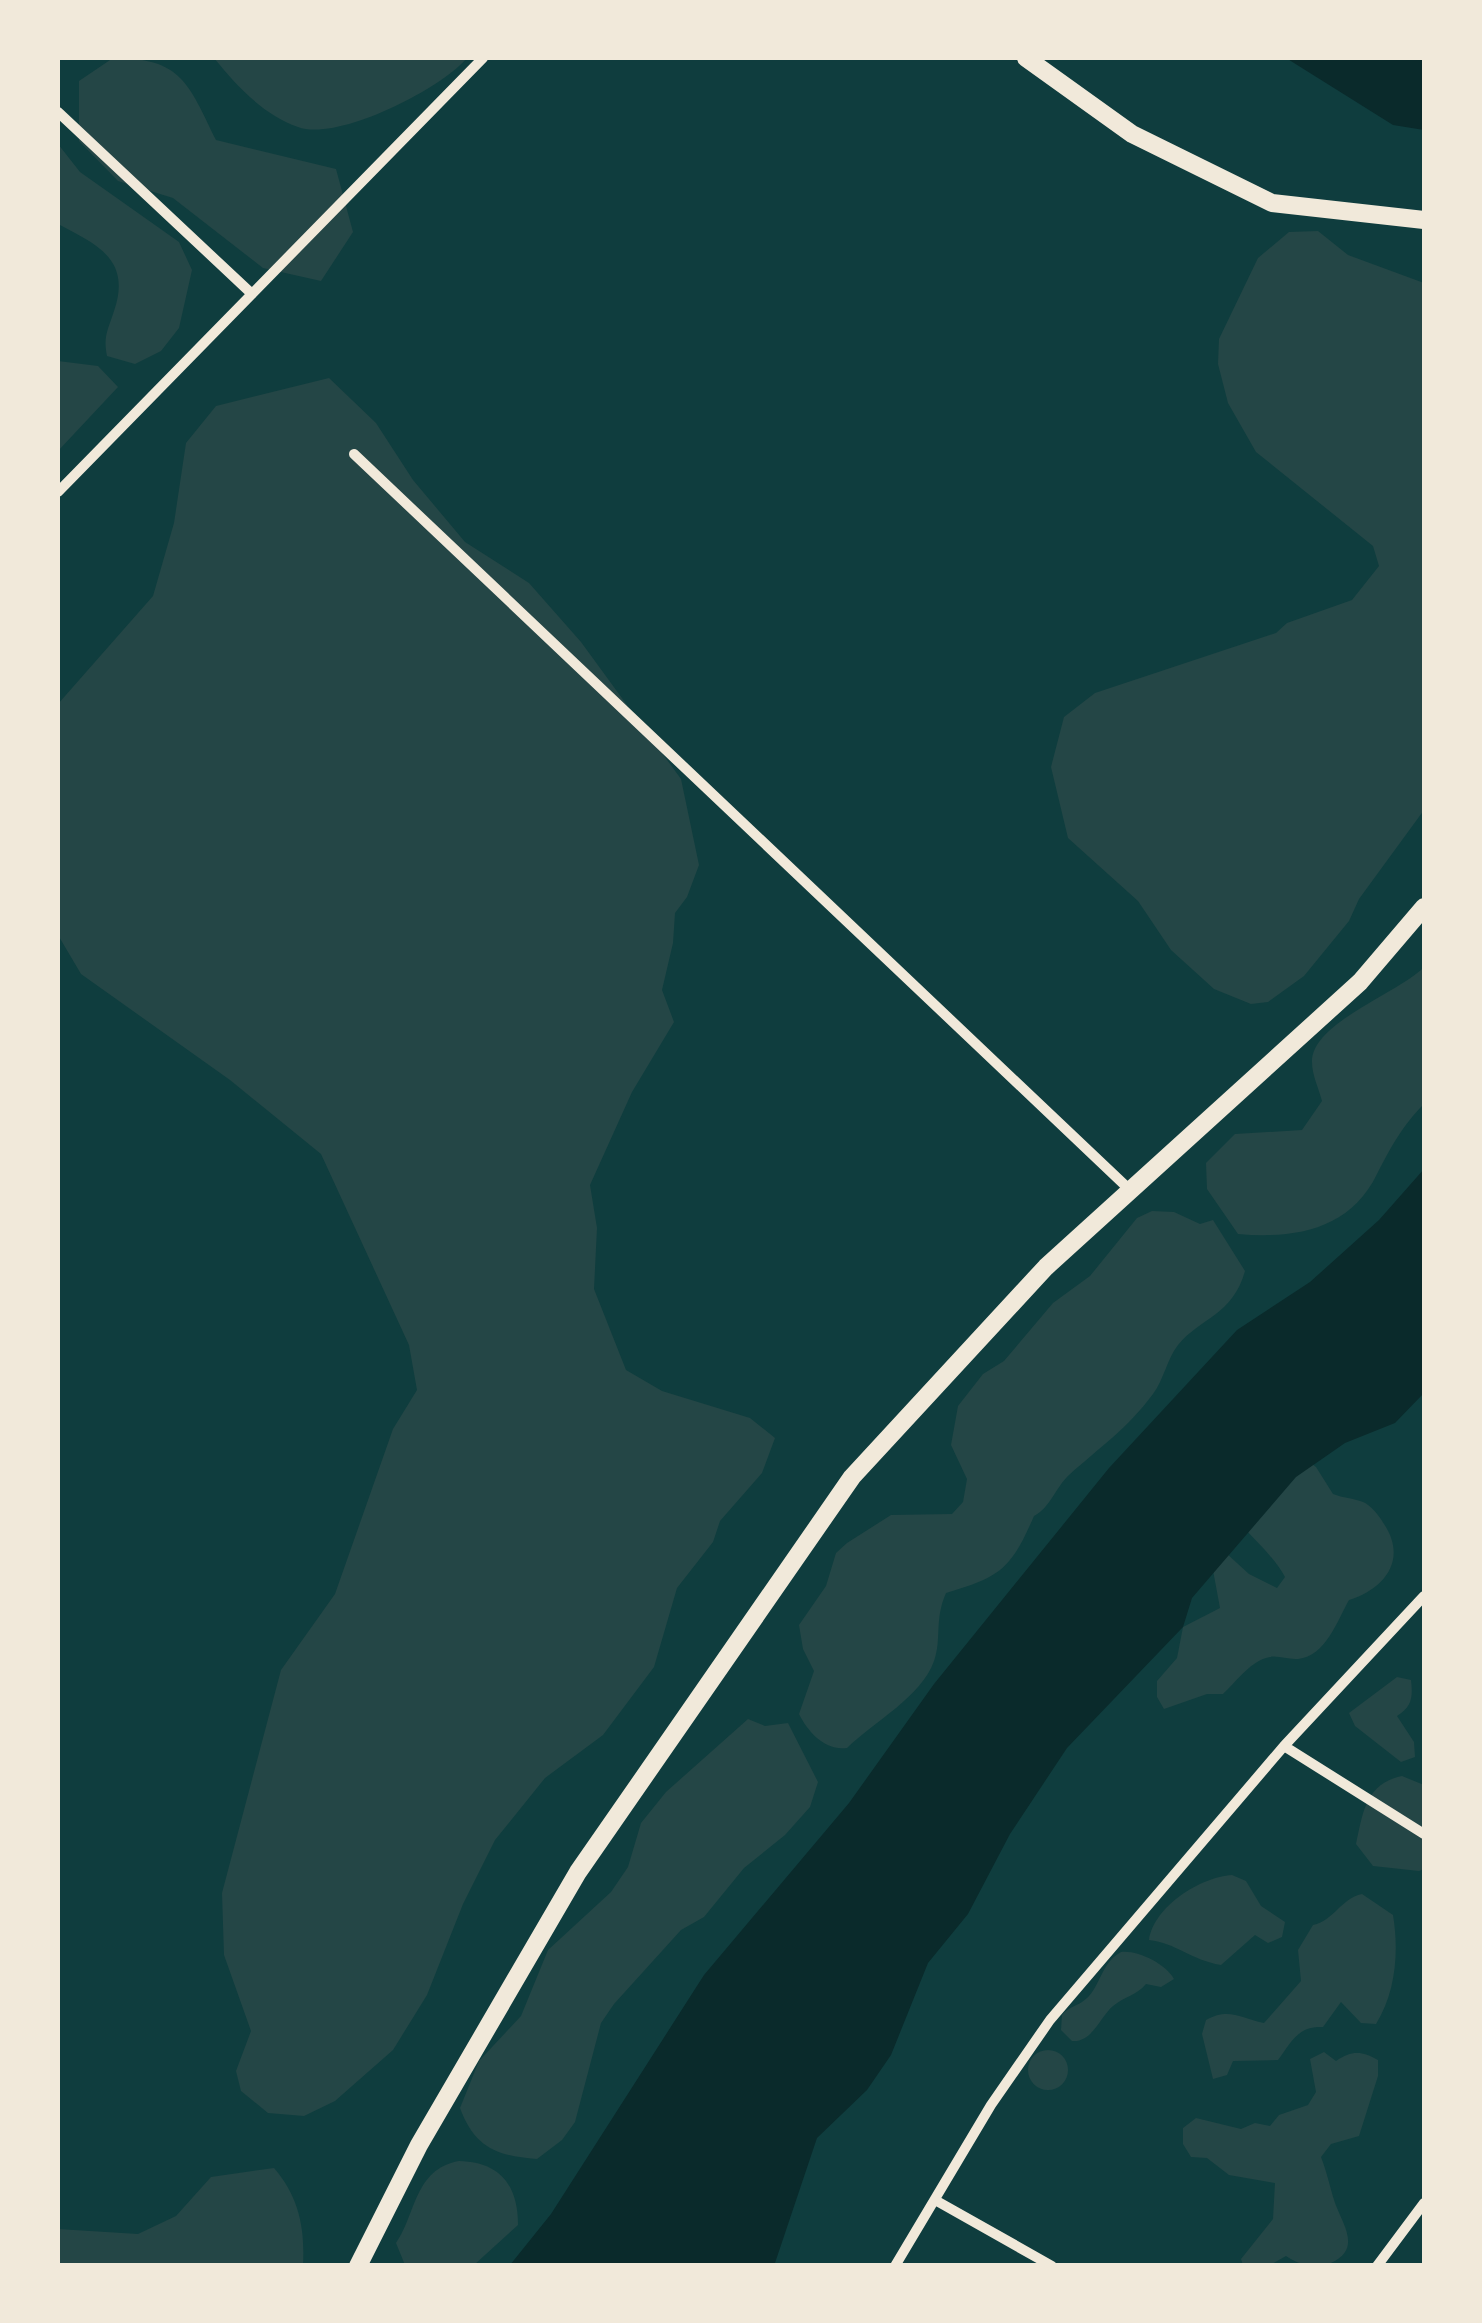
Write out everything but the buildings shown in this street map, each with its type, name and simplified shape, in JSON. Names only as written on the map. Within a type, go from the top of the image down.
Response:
[{"type":"street","points":[[58,492],[482,58]]},
{"type":"street","points":[[1026,58],[1132,134],[1272,204],[1424,220]]},
{"type":"street","points":[[58,112],[252,294]]},
{"type":"street","points":[[354,454],[1131,1192]]},
{"type":"street","points":[[358,2266],[419,2145],[578,1872],[852,1477],[1046,1267],[1360,982],[1424,907]]},
{"type":"street","points":[[894,2266],[991,2104],[1050,2020],[1284,1746],[1424,1596]]},
{"type":"street","points":[[1284,1746],[1424,1834]]},
{"type":"street","points":[[934,2200],[1052,2266]]},
{"type":"street","points":[[1377,2266],[1424,2203]]},
{"type":"shaded area","points":[[113,58],[136,59],[169,69],[189,89],[216,140],[336,169],[353,232],[321,281],[263,268],[173,198],[118,181],[79,141],[79,81]]},
{"type":"shaded area","points":[[214,58],[467,58],[435,84],[387,110],[315,130],[298,127],[262,107]]},
{"type":"shaded area","points":[[1286,58],[1424,58],[1424,130],[1393,125]]},
{"type":"shaded area","points":[[58,144],[80,172],[179,242],[192,270],[179,328],[161,351],[135,364],[107,356],[106,338],[118,293],[114,266],[97,247],[58,224]]},
{"type":"shaded area","points":[[1318,231],[1348,255],[1424,283],[1424,810],[1359,899],[1349,921],[1304,976],[1268,1002],[1251,1004],[1214,989],[1171,950],[1138,901],[1068,838],[1051,767],[1064,717],[1095,693],[1276,633],[1287,623],[1352,600],[1379,566],[1373,546],[1256,452],[1228,403],[1218,364],[1219,339],[1258,258],[1289,232]]},
{"type":"shaded area","points":[[58,361],[98,366],[118,387],[58,451]]},
{"type":"shaded area","points":[[329,378],[376,423],[413,480],[465,542],[529,583],[581,642],[681,779],[699,865],[687,897],[675,913],[673,943],[662,990],[674,1022],[632,1092],[590,1185],[597,1228],[594,1289],[626,1370],[662,1391],[750,1418],[775,1438],[762,1473],[720,1521],[713,1542],[677,1588],[654,1667],[603,1735],[545,1778],[495,1840],[463,1904],[427,1995],[393,2050],[335,2101],[304,2116],[268,2113],[241,2091],[236,2071],[251,2031],[224,1955],[222,1893],[281,1670],[335,1594],[393,1429],[417,1390],[409,1345],[321,1154],[230,1080],[81,974],[58,935],[58,704],[153,596],[174,523],[186,443],[216,406]]},
{"type":"shaded area","points":[[1424,967],[1424,1104],[1409,1120],[1366,1193],[1352,1208],[1318,1227],[1280,1235],[1238,1234],[1207,1189],[1206,1163],[1235,1134],[1302,1130],[1322,1101],[1312,1067],[1315,1048],[1340,1022]]},
{"type":"shaded area","points":[[1424,1169],[1424,1393],[1395,1423],[1345,1443],[1296,1477],[1192,1598],[1183,1627],[1067,1748],[1010,1834],[968,1914],[928,1963],[891,2055],[867,2090],[817,2138],[775,2263],[510,2265],[551,2214],[704,1975],[849,1803],[934,1684],[1109,1468],[1237,1330],[1310,1282],[1379,1220]]},
{"type":"shaded area","points":[[1152,1211],[1174,1212],[1200,1224],[1213,1220],[1245,1271],[1240,1286],[1224,1307],[1178,1345],[1143,1406],[1064,1480],[1045,1508],[1034,1516],[1011,1559],[992,1576],[946,1593],[934,1661],[919,1686],[847,1748],[825,1743],[812,1733],[799,1714],[814,1671],[803,1649],[799,1625],[826,1586],[836,1553],[891,1515],[952,1514],[963,1502],[967,1479],[951,1445],[958,1406],[983,1374],[1004,1361],[1053,1303],[1090,1276],[1137,1218]]},
{"type":"shaded area","points":[[1291,1448],[1316,1467],[1333,1494],[1363,1502],[1378,1515],[1394,1550],[1389,1571],[1373,1589],[1349,1600],[1330,1636],[1308,1656],[1266,1658],[1248,1669],[1223,1694],[1207,1694],[1164,1709],[1157,1697],[1157,1681],[1177,1658],[1183,1627],[1220,1608],[1210,1554],[1226,1553],[1249,1574],[1277,1588],[1285,1577],[1223,1506]]},
{"type":"shaded area","points":[[1397,1677],[1411,1680],[1412,1692],[1406,1709],[1397,1716],[1414,1742],[1415,1757],[1401,1762],[1355,1726],[1349,1713]]},
{"type":"shaded area","points":[[748,1719],[765,1726],[788,1723],[818,1782],[810,1807],[785,1835],[744,1868],[704,1917],[681,1930],[614,2004],[601,2023],[575,2122],[562,2140],[537,2159],[489,2147],[473,2132],[460,2108],[479,2061],[521,2016],[548,1950],[611,1892],[628,1867],[641,1823],[666,1792]]},
{"type":"shaded area","points":[[1402,1776],[1424,1785],[1424,1869],[1419,1871],[1373,1866],[1356,1844],[1373,1793]]},
{"type":"shaded area","points":[[1232,1875],[1246,1881],[1261,1906],[1285,1922],[1282,1937],[1268,1943],[1255,1935],[1221,1965],[1149,1940],[1160,1916],[1181,1895],[1207,1881]]},
{"type":"shaded area","points":[[1362,1894],[1393,1915],[1395,1929],[1392,1985],[1376,2024],[1361,2023],[1341,2002],[1323,2027],[1301,2032],[1278,2060],[1233,2061],[1227,2075],[1213,2079],[1202,2034],[1206,2020],[1228,2014],[1264,2023],[1301,1981],[1298,1950],[1313,1925]]},
{"type":"shaded area","points":[[1121,1952],[1151,1959],[1174,1979],[1161,1987],[1146,1984],[1113,2006],[1085,2038],[1072,2041],[1061,2030],[1062,2015],[1088,1997],[1108,1963]]},
{"type":"shaded area","points":[[1048,2050],[1062,2056],[1068,2070],[1062,2084],[1048,2090],[1034,2084],[1028,2070],[1034,2056]]},
{"type":"shaded area","points":[[1324,2052],[1336,2061],[1357,2053],[1378,2060],[1378,2076],[1359,2136],[1331,2144],[1321,2157],[1348,2236],[1346,2251],[1331,2263],[1319,2266],[1302,2264],[1286,2256],[1270,2265],[1243,2265],[1241,2259],[1273,2219],[1275,2183],[1229,2175],[1207,2158],[1191,2157],[1183,2144],[1183,2128],[1196,2118],[1241,2129],[1255,2123],[1270,2126],[1279,2115],[1308,2105],[1316,2092],[1310,2059]]},
{"type":"shaded area","points":[[459,2161],[486,2166],[504,2178],[515,2198],[518,2225],[474,2265],[405,2265],[396,2243],[418,2194],[433,2173]]},
{"type":"shaded area","points":[[274,2168],[299,2214],[303,2265],[58,2265],[58,2229],[138,2234],[176,2216],[211,2177]]}]
